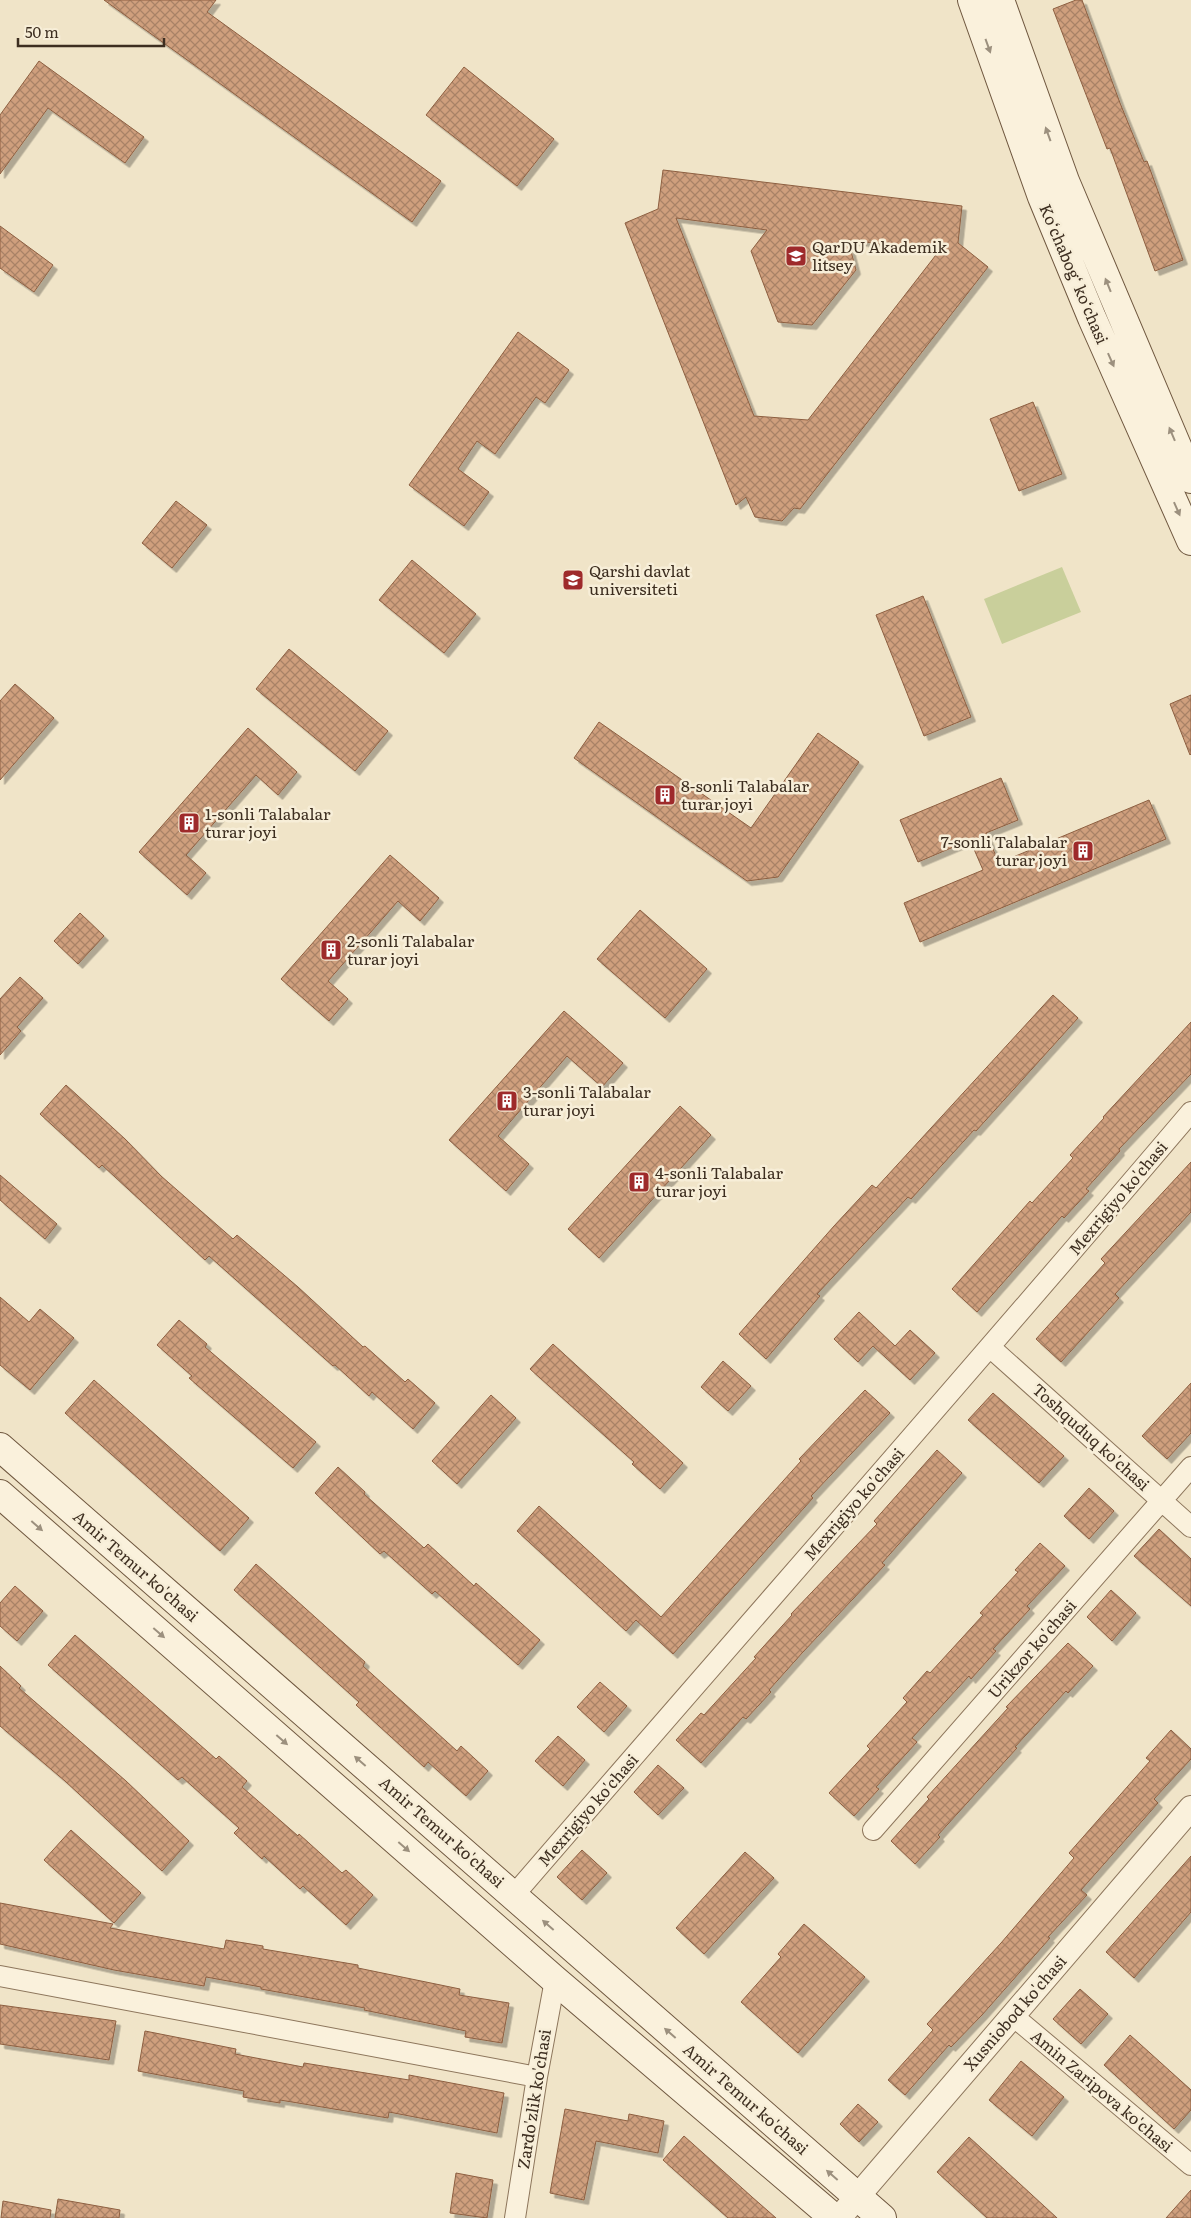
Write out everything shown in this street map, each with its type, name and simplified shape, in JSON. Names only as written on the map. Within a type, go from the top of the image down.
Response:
[{"type":"main road","name":"Ko‘chabog‘ ko‘chasi","points":[[972,0],[1042,197],[1092,318],[1191,541]]},
{"type":"main road","name":"Ko‘chabog‘ ko‘chasi","points":[[1000,0],[1065,181],[1191,479]]},
{"type":"main road","name":"Amir Temur ko'chasi","points":[[0,1448],[882,2218]]},
{"type":"main road","name":"Amir Temur ko'chasi","points":[[2,1500],[555,1980],[834,2218]]},
{"type":"street","name":"Mexrigiyo ko'chasi","points":[[514,1895],[991,1348],[1191,1112]]},
{"type":"street","name":"Toshquduq ko'chasi","points":[[991,1348],[1191,1527]]},
{"type":"street","name":"Urikzor ko'chasi","points":[[873,1830],[1191,1468]]},
{"type":"street","name":"Xusniobod ko'chasi","points":[[839,2218],[1191,1808]]},
{"type":"street","points":[[0,1976],[537,2077]]},
{"type":"street","name":"Zardo'zlik ko'chasi","points":[[515,2218],[537,2077],[555,1980]]},
{"type":"street","name":"Amin Zaripova ko'chasi","points":[[1013,2016],[1190,2163]]},
{"type":"green space","points":[[1062,567],[1081,612],[1002,644],[984,599]]},
{"type":"building","points":[[104,0],[216,0],[207,12],[441,181],[412,222]]},
{"type":"building","points":[[1076,0],[1082,0],[1120,103],[1144,162],[1147,161],[1183,260],[1155,271],[1110,148],[1107,149],[1053,9]]},
{"type":"building","points":[[39,61],[144,137],[125,163],[48,108],[0,174],[0,115]]},
{"type":"building","points":[[464,67],[554,139],[517,186],[426,115]]},
{"type":"building","points":[[663,170],[962,206],[958,243],[988,267],[800,509],[794,508],[782,521],[755,517],[746,497],[736,505],[625,223],[658,209]],"holes":[[[676,218],[767,230],[751,251],[778,322],[812,325],[856,270],[848,240],[939,251],[808,420],[754,416]]]},
{"type":"building","points":[[0,226],[53,265],[34,292],[0,268]]},
{"type":"building","points":[[518,332],[569,370],[545,403],[536,397],[495,454],[477,441],[458,469],[489,492],[464,526],[409,485]]},
{"type":"building","points":[[1033,402],[1062,474],[1019,491],[990,419]]},
{"type":"building","points":[[176,501],[207,525],[172,568],[142,543]]},
{"type":"building","points":[[412,560],[476,614],[444,653],[379,600]]},
{"type":"building","points":[[923,596],[971,717],[924,736],[876,615]]},
{"type":"building","points":[[289,649],[388,731],[355,771],[256,689]]},
{"type":"building","points":[[15,684],[54,718],[0,780],[0,701]]},
{"type":"building","points":[[1191,695],[1191,754],[1190,755],[1170,704]]},
{"type":"building","name":"8-sonli Talabalar turar joyi","points":[[599,722],[751,828],[818,733],[859,762],[778,877],[747,881],[574,758]]},
{"type":"building","name":"1-sonli Talabalar turar joyi","points":[[248,728],[297,772],[278,795],[256,775],[186,855],[206,873],[187,895],[139,852]]},
{"type":"building","name":"7-sonli Talabalar turar joyi","points":[[1001,778],[1018,820],[986,833],[999,863],[1149,800],[1166,839],[920,942],[904,903],[983,870],[970,840],[918,862],[900,820]]},
{"type":"building","name":"2-sonli Talabalar turar joyi","points":[[390,855],[439,898],[420,921],[398,901],[328,981],[348,999],[329,1021],[281,979]]},
{"type":"building","points":[[640,910],[707,969],[665,1018],[597,959]]},
{"type":"building","points":[[80,913],[104,936],[78,964],[54,941]]},
{"type":"building","points":[[20,977],[43,998],[17,1027],[21,1031],[0,1055],[0,999]]},
{"type":"building","points":[[1053,995],[1078,1018],[976,1131],[974,1130],[911,1199],[908,1197],[817,1294],[820,1296],[766,1359],[739,1334],[834,1226],[872,1185],[876,1188]]},
{"type":"building","name":"3-sonli Talabalar turar joyi","points":[[564,1011],[623,1063],[602,1087],[567,1056],[498,1136],[529,1164],[506,1191],[449,1140]]},
{"type":"building","points":[[1191,1022],[1191,1074],[1119,1149],[1120,1151],[1086,1189],[1089,1191],[1064,1218],[1062,1216],[977,1312],[952,1289],[1030,1201],[1032,1203],[1073,1158],[1070,1155]]},
{"type":"building","points":[[66,1085],[125,1139],[161,1176],[233,1239],[237,1235],[298,1287],[363,1347],[365,1346],[405,1382],[408,1379],[435,1403],[413,1429],[372,1392],[369,1396],[335,1365],[333,1366],[209,1256],[205,1260],[102,1165],[99,1168],[40,1114]]},
{"type":"building","name":"4-sonli Talabalar turar joyi","points":[[680,1106],[711,1135],[599,1258],[568,1229]]},
{"type":"building","points":[[1191,1162],[1191,1212],[1115,1294],[1119,1298],[1061,1362],[1036,1339],[1105,1263],[1101,1259]]},
{"type":"building","points":[[0,1175],[57,1224],[45,1239],[0,1200]]},
{"type":"building","points":[[0,1297],[29,1322],[40,1309],[74,1338],[30,1390],[0,1365]]},
{"type":"building","points":[[859,1312],[895,1346],[910,1330],[935,1353],[910,1380],[873,1346],[858,1362],[834,1339]]},
{"type":"building","points":[[179,1320],[207,1344],[205,1347],[316,1442],[293,1468],[189,1378],[192,1376],[157,1345]]},
{"type":"building","points":[[553,1344],[683,1463],[660,1489],[632,1464],[634,1462],[530,1369]]},
{"type":"building","points":[[723,1361],[751,1386],[728,1411],[701,1387]]},
{"type":"building","points":[[94,1380],[249,1518],[220,1551],[65,1413]]},
{"type":"building","points":[[1191,1383],[1191,1433],[1167,1459],[1142,1436]]},
{"type":"building","points":[[865,1390],[890,1413],[811,1496],[813,1498],[673,1654],[636,1620],[626,1631],[517,1531],[539,1506],[661,1617],[801,1461],[799,1459]]},
{"type":"building","points":[[993,1393],[1064,1456],[1039,1483],[968,1420]]},
{"type":"building","points":[[491,1395],[516,1418],[457,1484],[432,1461]]},
{"type":"building","points":[[937,1450],[962,1473],[882,1563],[885,1565],[769,1690],[771,1692],[746,1719],[743,1717],[701,1763],[676,1740],[701,1713],[704,1715],[756,1658],[754,1657],[791,1614],[877,1524],[874,1521]]},
{"type":"building","points":[[338,1467],[365,1492],[364,1494],[424,1548],[428,1544],[474,1586],[476,1583],[540,1640],[518,1665],[435,1591],[432,1594],[384,1551],[380,1554],[315,1493]]},
{"type":"building","points":[[1089,1488],[1114,1511],[1089,1539],[1064,1516]]},
{"type":"building","points":[[1159,1529],[1191,1559],[1191,1606],[1134,1556]]},
{"type":"building","points":[[1040,1543],[1065,1566],[1027,1606],[1030,1609],[993,1649],[996,1651],[971,1679],[969,1676],[912,1738],[917,1742],[876,1787],[879,1789],[854,1816],[829,1793],[870,1749],[867,1746],[907,1702],[903,1698],[927,1671],[930,1673],[983,1615],[980,1613],[1018,1572],[1015,1570]]},
{"type":"building","points":[[256,1564],[365,1662],[363,1666],[457,1751],[461,1746],[488,1771],[466,1796],[428,1762],[424,1767],[356,1705],[359,1702],[234,1590]]},
{"type":"building","points":[[15,1586],[43,1611],[17,1641],[0,1626],[0,1603]]},
{"type":"building","points":[[1111,1590],[1136,1613],[1112,1641],[1087,1617]]},
{"type":"building","points":[[75,1635],[216,1759],[219,1756],[247,1781],[242,1787],[298,1836],[299,1834],[342,1873],[346,1870],[373,1895],[346,1925],[303,1886],[300,1889],[264,1856],[262,1859],[234,1833],[239,1828],[182,1777],[178,1780],[48,1665]]},
{"type":"building","points":[[1068,1643],[1093,1666],[1068,1693],[1066,1691],[1015,1747],[1017,1748],[938,1835],[940,1837],[915,1864],[891,1841],[929,1799],[927,1797],[1008,1708],[1006,1707]]},
{"type":"building","points":[[0,1666],[21,1686],[19,1688],[126,1781],[189,1841],[162,1871],[65,1781],[0,1726]]},
{"type":"building","points":[[600,1682],[627,1706],[604,1732],[577,1707]]},
{"type":"building","points":[[1171,1730],[1191,1749],[1191,1759],[1154,1799],[1158,1803],[1081,1890],[1087,1895],[1048,1937],[1050,1938],[982,2015],[951,2047],[949,2045],[905,2095],[888,2080],[933,2030],[927,2024],[1001,1943],[1074,1858],[1069,1853],[1150,1761],[1146,1758]]},
{"type":"building","points":[[558,1736],[585,1760],[563,1786],[535,1761]]},
{"type":"building","points":[[658,1765],[684,1788],[658,1815],[634,1792]]},
{"type":"building","points":[[71,1830],[141,1893],[114,1923],[44,1860]]},
{"type":"building","points":[[582,1850],[607,1873],[582,1900],[557,1877]]},
{"type":"building","points":[[745,1852],[774,1878],[704,1954],[676,1928]]},
{"type":"building","points":[[1191,1856],[1191,1912],[1134,1978],[1106,1952]]},
{"type":"building","points":[[0,1903],[113,1924],[110,1928],[224,1949],[226,1940],[263,1946],[263,1949],[358,1965],[358,1968],[460,1989],[459,1995],[509,2003],[502,2043],[465,2037],[466,2031],[364,2010],[365,2008],[261,1989],[261,1987],[206,1977],[204,1986],[114,1970],[0,1944]]},
{"type":"building","points":[[804,1924],[865,1977],[798,2053],[741,2002],[781,1957],[778,1954]]},
{"type":"building","points":[[1080,1989],[1108,2014],[1081,2044],[1053,2019]]},
{"type":"building","points":[[0,2005],[116,2021],[109,2060],[0,2044]]},
{"type":"building","points":[[145,2031],[236,2049],[235,2054],[303,2067],[304,2063],[409,2080],[409,2075],[504,2093],[497,2133],[389,2112],[388,2118],[280,2100],[280,2103],[243,2097],[244,2091],[138,2071]]},
{"type":"building","points":[[1130,2035],[1191,2090],[1191,2110],[1174,2129],[1104,2065]]},
{"type":"building","points":[[1021,2061],[1064,2097],[1032,2136],[989,2100]]},
{"type":"building","points":[[858,2104],[878,2122],[859,2142],[840,2124]]},
{"type":"building","points":[[565,2109],[628,2121],[629,2114],[664,2121],[658,2153],[596,2141],[584,2200],[550,2193]]},
{"type":"building","points":[[684,2136],[776,2218],[728,2218],[663,2160]]},
{"type":"building","points":[[969,2137],[1057,2218],[987,2218],[937,2172]]},
{"type":"building","points":[[456,2173],[493,2180],[487,2218],[450,2213]]},
{"type":"building","points":[[1191,2190],[1191,2218],[1166,2218]]},
{"type":"building","points":[[58,2199],[120,2210],[119,2218],[55,2218]]},
{"type":"building","points":[[3,2201],[51,2210],[50,2218],[1,2218]]},
{"type":"place","name":"QarDU Akademik litsey","points":[[796,256]]},
{"type":"place","name":"Qarshi davlat universiteti","points":[[573,580]]},
{"type":"place","name":"8-sonli Talabalar turar joyi","points":[[665,795]]},
{"type":"place","name":"1-sonli Talabalar turar joyi","points":[[189,823]]},
{"type":"place","name":"7-sonli Talabalar turar joyi","points":[[1083,851]]},
{"type":"place","name":"2-sonli Talabalar turar joyi","points":[[331,950]]},
{"type":"place","name":"3-sonli Talabalar turar joyi","points":[[507,1101]]},
{"type":"place","name":"4-sonli Talabalar turar joyi","points":[[639,1182]]}]
